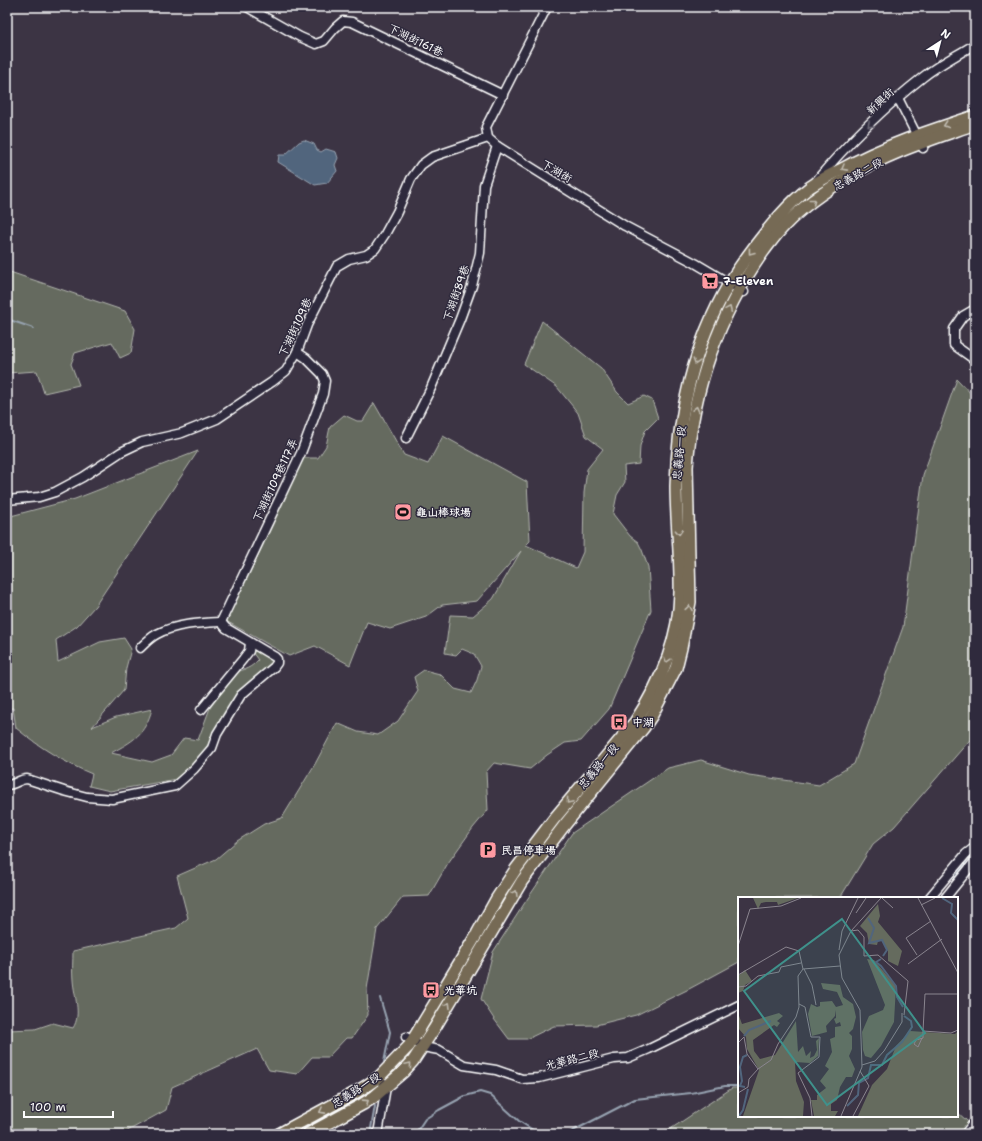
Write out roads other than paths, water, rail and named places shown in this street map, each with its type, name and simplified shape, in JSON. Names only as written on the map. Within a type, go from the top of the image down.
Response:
[{"type":"main road","name":"忠義路二段","points":[[737,288],[783,227],[814,200],[855,173],[975,116]]},
{"type":"main road","name":"忠義路二段","points":[[774,220],[811,187],[859,160],[880,150],[921,142],[975,124]]},
{"type":"main road","name":"忠義路一段","points":[[308,1134],[363,1104],[403,1072],[422,1047],[516,891],[538,859],[565,828],[644,727],[661,699],[676,668],[690,602],[682,515],[676,488],[679,438],[689,387],[709,325],[737,288],[774,220]]},
{"type":"main road","name":"忠義路一段","points":[[279,1134],[353,1094],[379,1077],[398,1058],[497,898],[551,817],[636,722],[644,710],[666,662],[674,631],[680,596],[682,515]]},
{"type":"main road","points":[[551,817],[565,828]]},
{"type":"street","name":"下湖街161巷","points":[[247,7],[300,38],[316,44],[324,41],[342,22],[352,22],[503,95]]},
{"type":"street","points":[[488,138],[486,127],[547,7]]},
{"type":"street","name":"新興街","points":[[811,187],[828,166],[854,139],[898,98],[924,76],[975,44]]},
{"type":"street","points":[[898,98],[921,142]]},
{"type":"street","name":"下湖街","points":[[488,138],[497,146],[625,226],[737,288]]},
{"type":"street","name":"下湖街109巷","points":[[7,500],[39,497],[55,492],[83,477],[121,452],[142,442],[182,434],[217,419],[286,371],[298,352],[307,325],[337,266],[349,259],[366,255],[375,249],[397,212],[411,179],[421,165],[432,157],[488,138]]},
{"type":"street","name":"下湖街89巷","points":[[406,438],[432,388],[472,286],[480,254],[484,185],[497,146]]},
{"type":"street","points":[[975,309],[963,316],[954,329],[954,345],[975,360]]},
{"type":"street","name":"下湖街109巷117弄","points":[[221,622],[301,453],[323,394],[325,381],[322,374],[298,352]]},
{"type":"street","points":[[7,785],[11,785],[22,779],[27,779],[87,797],[112,799],[175,786],[194,769],[212,748],[217,734],[241,695],[270,671],[277,663],[277,659],[275,657],[226,628],[221,622],[204,622],[179,626],[156,634],[140,648]]},
{"type":"street","points":[[201,710],[249,651],[250,643]]},
{"type":"street","points":[[930,897],[966,854],[975,847]]},
{"type":"street","points":[[946,897],[975,861]]},
{"type":"street","name":"光華路二段","points":[[409,1039],[422,1047],[439,1050],[464,1065],[496,1070],[522,1079],[539,1078],[628,1058],[738,1005]]},
{"type":"street","points":[[378,1134],[386,1087],[379,1077]]},
{"type":"street","points":[[965,1134],[975,1121]]},
{"type":"water","points":[[304,140],[314,144],[317,150],[321,152],[326,149],[336,152],[338,158],[335,165],[337,171],[327,183],[315,185],[278,162],[279,155],[285,155],[299,142]]},
{"type":"waterway","points":[[7,319],[33,328]]},
{"type":"waterway","name":"光華坑","points":[[975,764],[975,776]]},
{"type":"waterway","name":"光華坑","points":[[948,888],[971,855]]},
{"type":"waterway","points":[[380,998],[390,1032],[384,1062]]},
{"type":"waterway","name":"光華坑","points":[[567,1134],[635,1099],[691,1093],[725,1086],[738,1086]]},
{"type":"waterway","name":"光華坑","points":[[415,1134],[425,1119],[465,1096],[480,1092],[490,1095],[519,1121],[539,1134]]},
{"type":"waterway","points":[[370,1134],[375,1106]]},
{"type":"place","name":"7-Eleven","points":[[710,281]]},
{"type":"place","name":"龜山棒球場","points":[[403,512]]},
{"type":"place","name":"中湖","points":[[619,722]]},
{"type":"place","name":"民昌停車場","points":[[488,850]]},
{"type":"place","name":"光華坑","points":[[431,990]]}]
